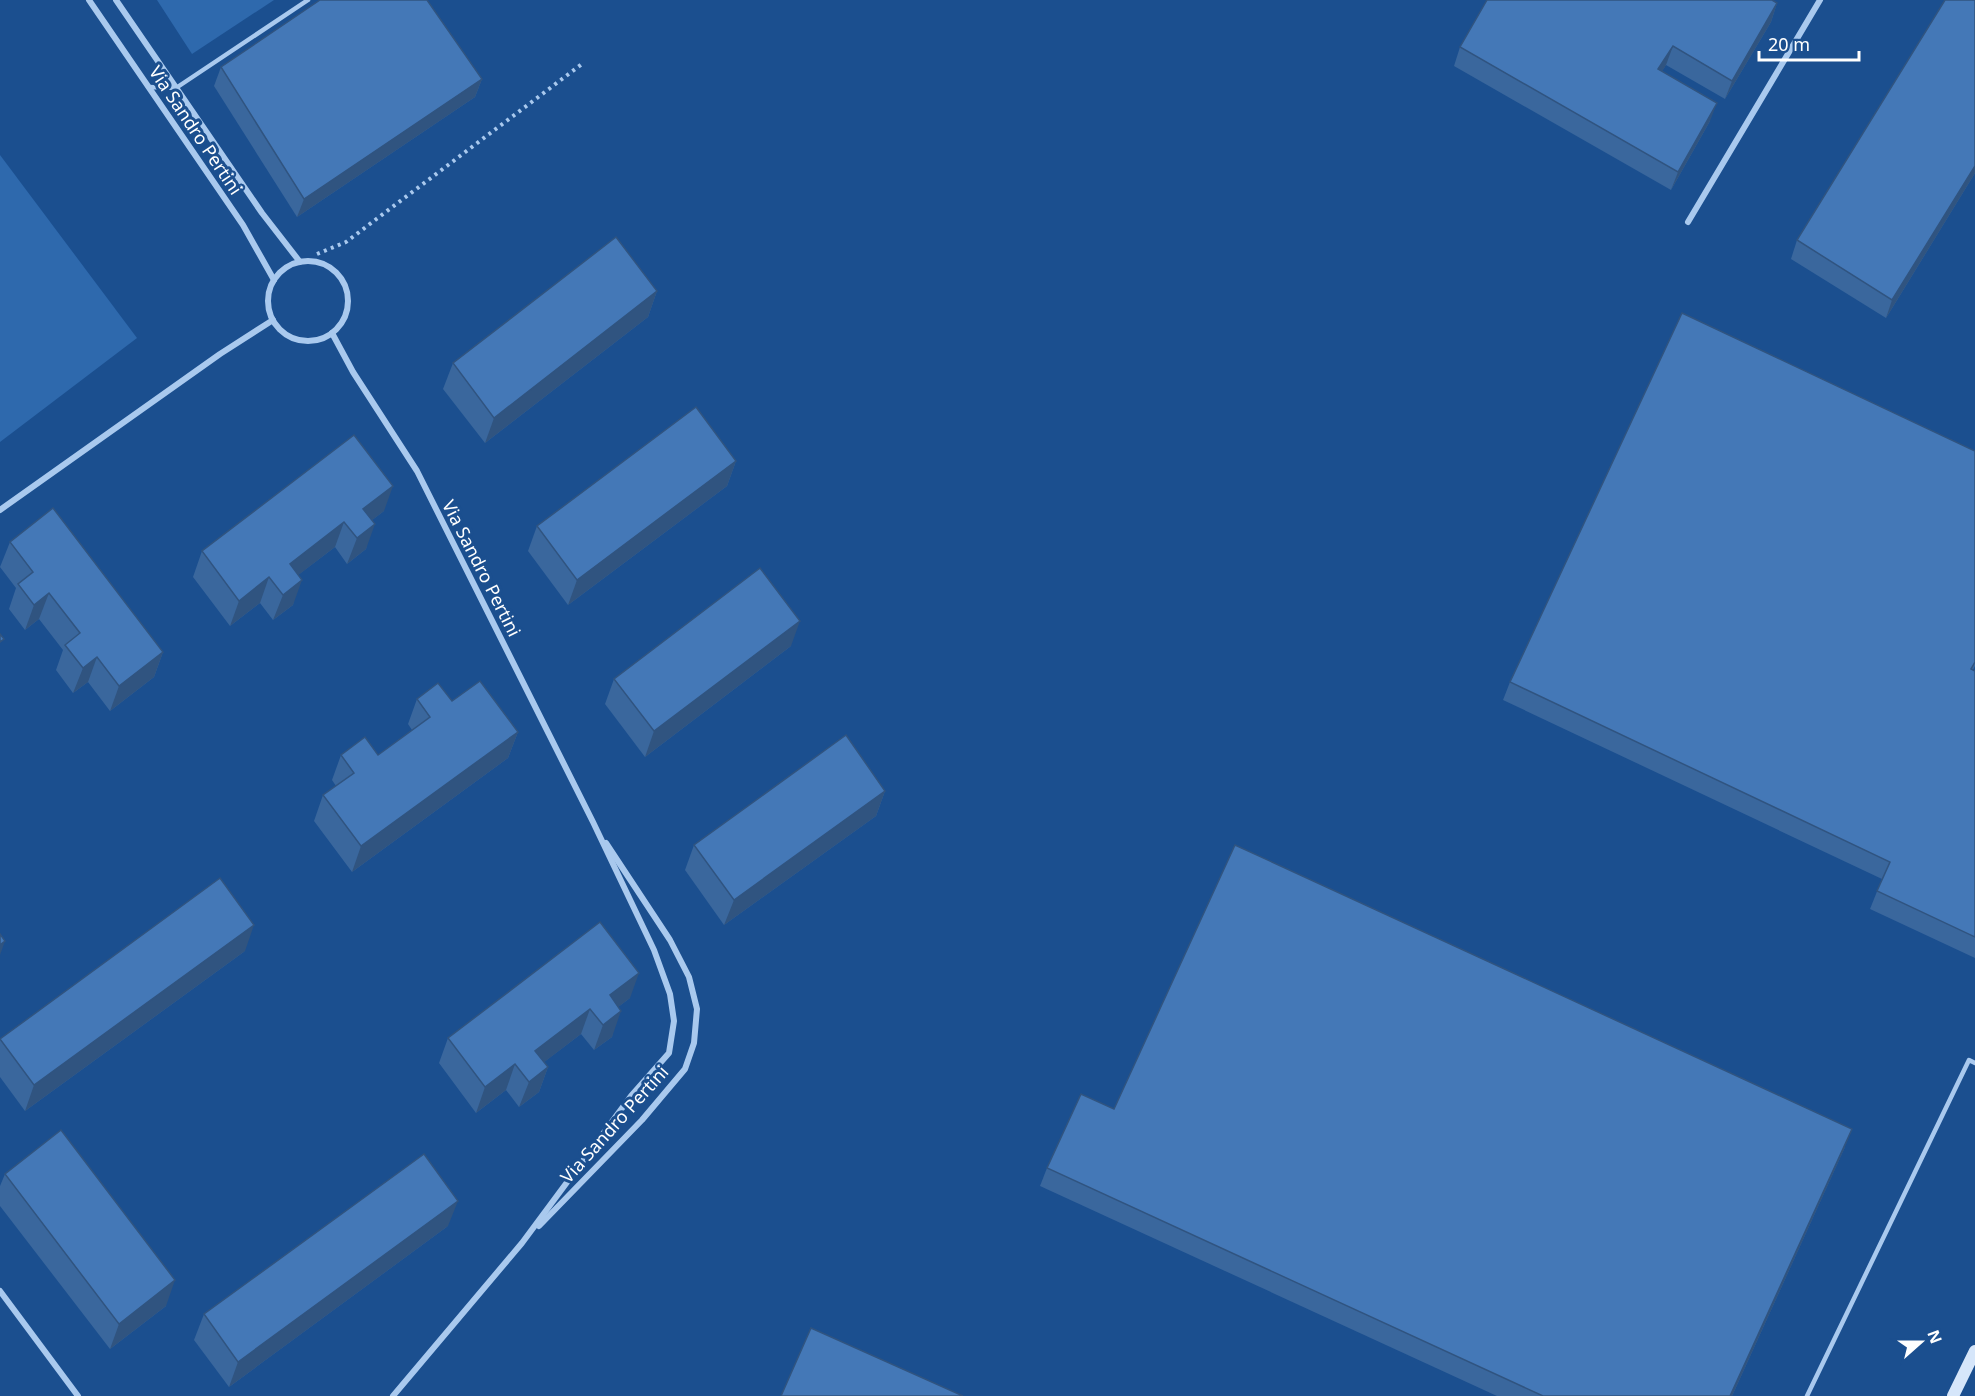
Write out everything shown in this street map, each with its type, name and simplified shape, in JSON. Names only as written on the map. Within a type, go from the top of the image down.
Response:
[{"type":"street","name":"Via Sandro Pertini","points":[[89,0],[243,225],[274,280]]},
{"type":"street","name":"Via Sandro Pertini","points":[[116,0],[262,213],[300,262]]},
{"type":"street","points":[[1688,222],[1820,0]]},
{"type":"street","points":[[313,261],[325,266],[336,273],[344,284],[347,310],[342,323],[320,340],[293,339],[281,331],[273,320],[268,300],[274,280],[290,265],[300,262],[313,261]]},
{"type":"street","points":[[0,510],[220,354],[273,320]]},
{"type":"street","name":"Via Sandro Pertini","points":[[332,333],[353,372],[417,471],[592,822],[654,950],[670,993],[674,1021],[669,1053],[631,1096],[522,1243],[393,1396]]},
{"type":"street","name":"Via Sandro Pertini","points":[[522,1243],[642,1120],[685,1069],[694,1043],[697,1009],[689,977],[670,940],[592,822]]},
{"type":"street","points":[[0,1291],[78,1396]]},
{"type":"street","points":[[1953,1396],[1975,1351]]},
{"type":"lane","points":[[148,87],[176,88],[308,0]]},
{"type":"lane","points":[[1808,1396],[1969,1060],[1975,1063]]},
{"type":"path","points":[[300,262],[346,242],[582,64]]},
{"type":"shaded area","points":[[157,0],[274,0],[192,54]]},
{"type":"shaded area","points":[[0,155],[137,338],[0,442]]},
{"type":"building","points":[[320,0],[427,0],[482,79],[304,199],[221,67]]},
{"type":"building","points":[[1487,0],[1772,0],[1777,3],[1732,81],[1673,46],[1658,69],[1717,103],[1678,172],[1460,47]]},
{"type":"building","points":[[1945,0],[1975,0],[1975,166],[1892,300],[1797,240]]},
{"type":"building","points":[[616,237],[657,291],[494,418],[453,363]]},
{"type":"building","points":[[1682,313],[1975,451],[1975,662],[1971,669],[1975,671],[1975,937],[1877,891],[1890,862],[1510,682]]},
{"type":"building","points":[[696,407],[736,461],[577,580],[537,526]]},
{"type":"building","points":[[354,435],[393,486],[363,509],[375,524],[357,538],[344,522],[290,564],[302,580],[283,595],[269,577],[239,601],[202,551]]},
{"type":"building","points":[[53,508],[163,652],[119,686],[97,657],[83,668],[65,645],[80,633],[49,593],[34,605],[18,584],[33,572],[10,542]]},
{"type":"building","points":[[760,568],[800,621],[654,731],[614,679]]},
{"type":"building","points":[[480,681],[518,732],[361,846],[323,795],[354,773],[341,755],[365,737],[378,755],[430,717],[417,699],[438,683],[452,701]]},
{"type":"building","points":[[846,735],[885,791],[734,900],[694,845]]},
{"type":"building","points":[[1235,845],[1852,1129],[1730,1396],[1543,1396],[1047,1168],[1081,1094],[1114,1109]]},
{"type":"building","points":[[220,878],[254,925],[34,1085],[0,1039]]},
{"type":"building","points":[[600,922],[639,973],[610,995],[621,1011],[603,1025],[590,1009],[535,1051],[548,1067],[529,1082],[515,1064],[485,1087],[448,1038]]},
{"type":"building","points":[[0,934],[5,941],[0,945]]},
{"type":"building","points":[[61,1130],[175,1280],[119,1324],[5,1174]]},
{"type":"building","points":[[424,1154],[458,1201],[238,1362],[204,1314]]},
{"type":"building","points":[[811,1328],[963,1396],[781,1396]]}]
